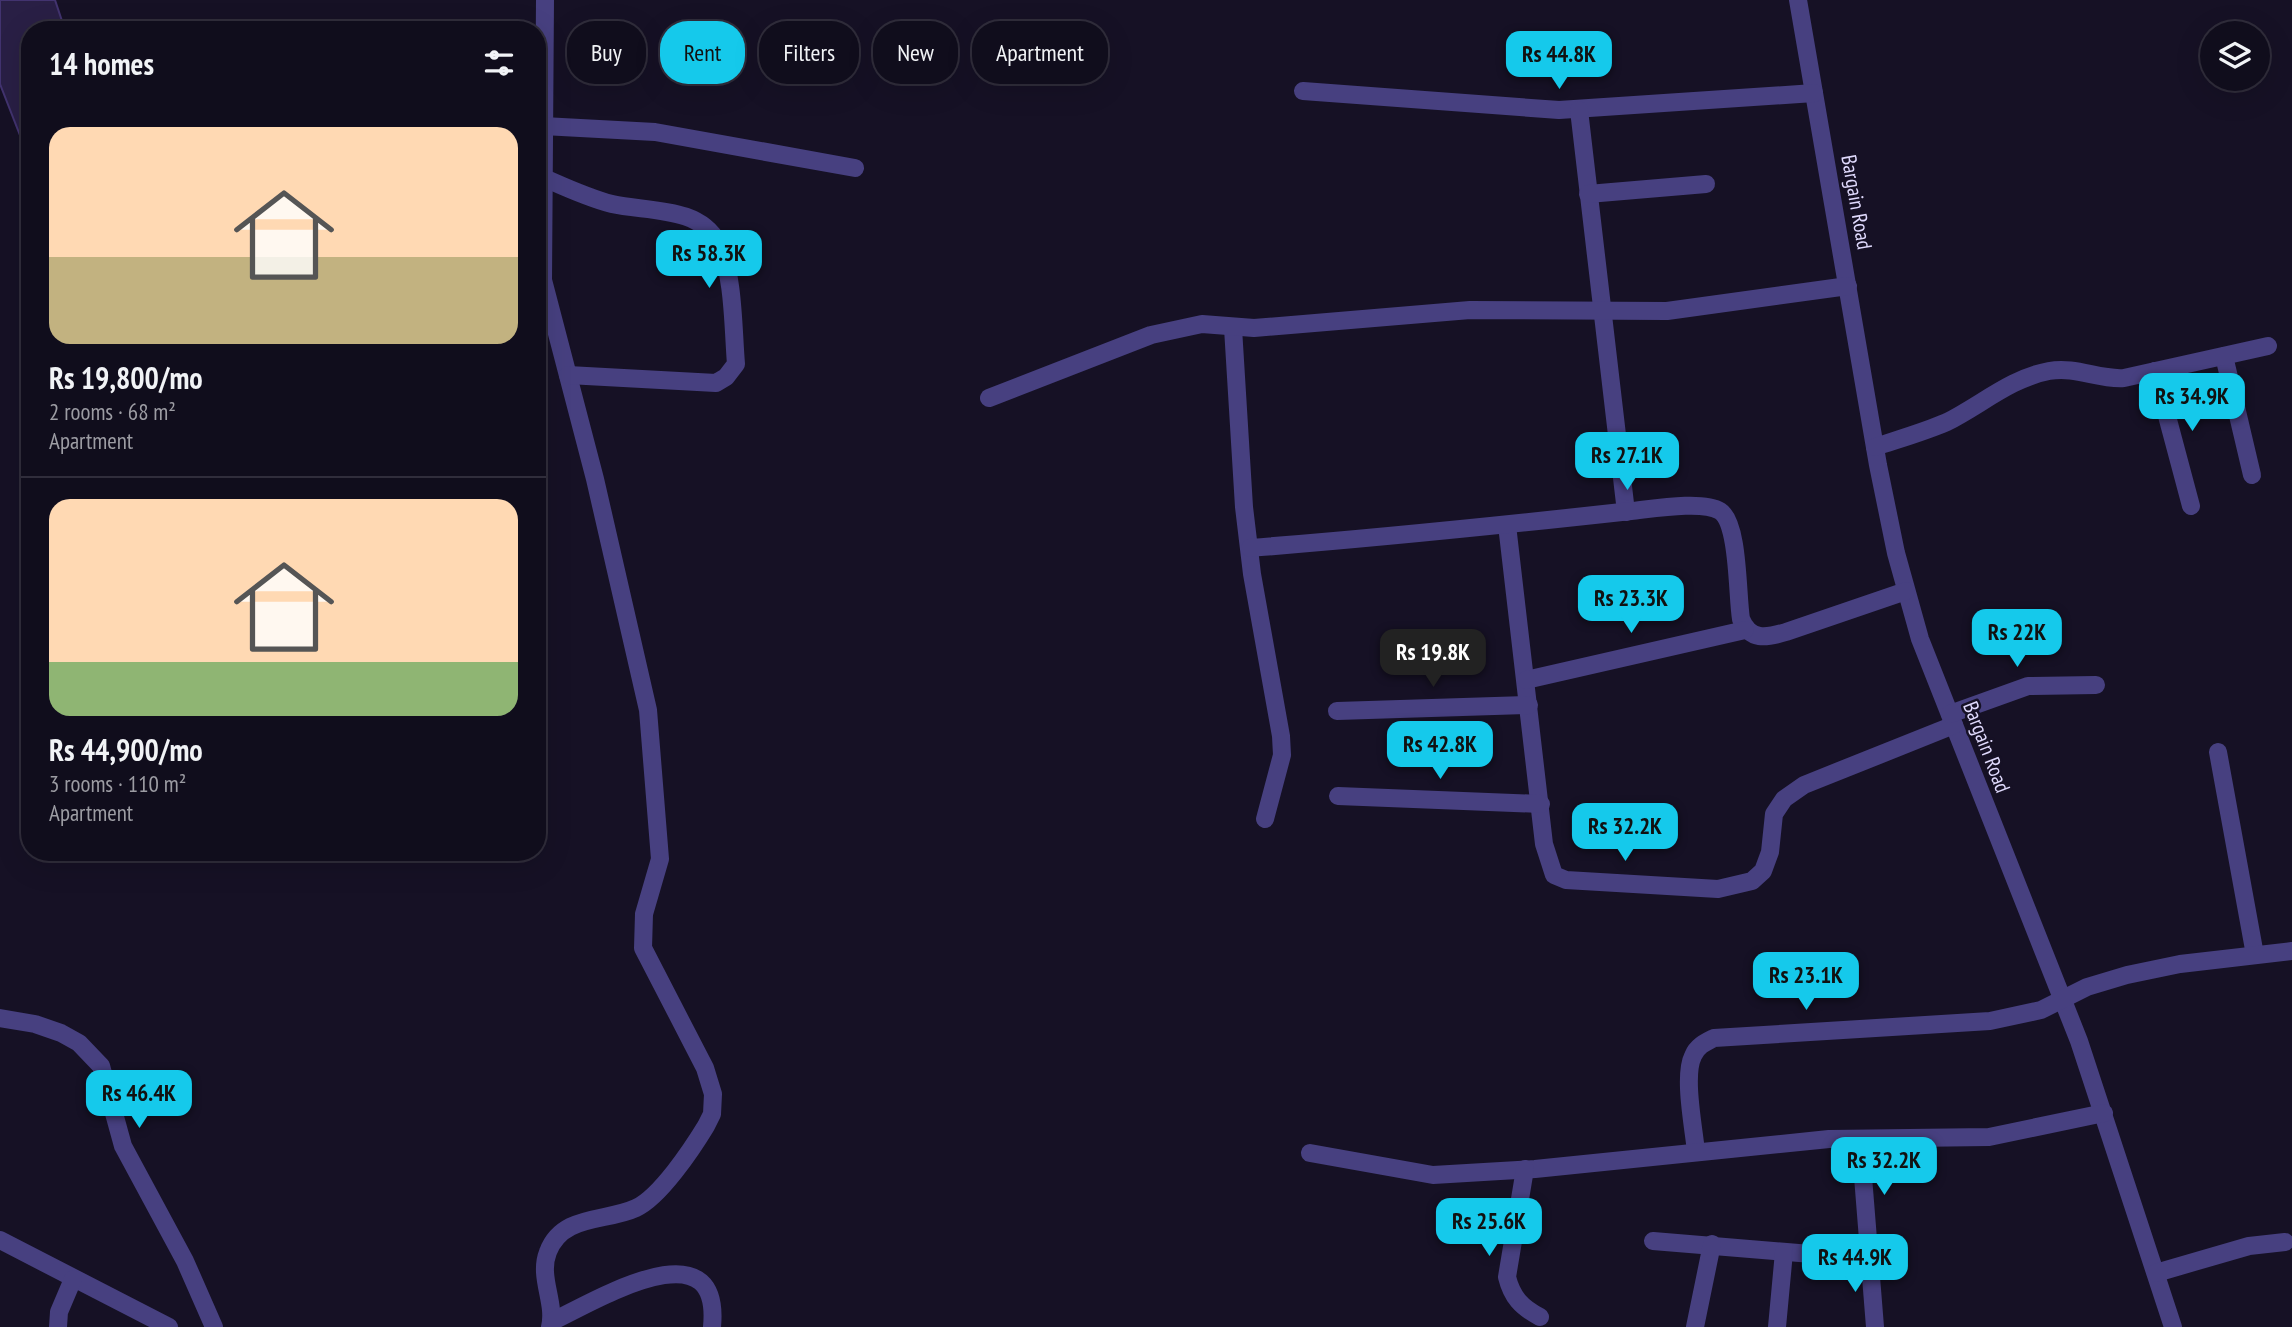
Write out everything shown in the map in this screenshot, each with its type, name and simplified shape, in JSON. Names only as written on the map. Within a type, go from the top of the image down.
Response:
[{"type":"street","points":[[545,0],[545,21]]},
{"type":"street","name":"Bargain Road","points":[[1798,0],[1875,447],[1906,591],[1920,639],[2105,1113],[2173,1327]]},
{"type":"street","points":[[1303,91],[1526,110],[1579,110],[1814,93]]},
{"type":"street","points":[[1579,110],[1626,512]]},
{"type":"street","points":[[546,126],[655,132],[855,168]]},
{"type":"street","points":[[546,179],[612,204],[668,211],[687,218],[706,227],[718,241],[725,259],[736,364],[726,377],[716,383],[568,375]]},
{"type":"street","points":[[1588,194],[1706,184]]},
{"type":"street","points":[[989,398],[1151,335],[1202,324],[1233,328],[1470,310],[1677,310],[1848,286]]},
{"type":"street","points":[[546,291],[644,686],[651,729],[660,859],[644,914],[643,948],[705,1068],[713,1094],[712,1114],[706,1126],[649,1198],[636,1208],[578,1224],[553,1241],[544,1269],[550,1325],[625,1287],[684,1272],[699,1279],[710,1292],[714,1308],[712,1327]]},
{"type":"street","points":[[1233,328],[1243,495],[1281,736],[1282,755],[1265,819]]},
{"type":"street","points":[[1875,447],[1947,422],[2031,376],[2066,369],[2112,379],[2268,346]]},
{"type":"street","points":[[2224,356],[2252,475]]},
{"type":"street","points":[[2155,371],[2192,506]]},
{"type":"street","points":[[1250,548],[1689,507],[1720,511],[1728,520],[1733,535],[1737,600],[1745,630],[1754,636],[1768,637],[1906,591]]},
{"type":"street","points":[[1507,525],[1546,853],[1554,875],[1566,880],[1718,889],[1752,881],[1763,871],[1770,852],[1774,814],[1784,799],[1804,785],[2028,686],[2096,685]]},
{"type":"street","points":[[1526,680],[1745,630]]},
{"type":"street","points":[[1337,711],[1529,705]]},
{"type":"street","points":[[2218,751],[2255,955]]},
{"type":"street","points":[[1338,796],[1541,804]]},
{"type":"street","points":[[1696,1152],[1691,1095],[1692,1057],[1702,1044],[1714,1038],[1990,1021],[2041,1010],[2062,998],[2127,975],[2180,964],[2292,951]]},
{"type":"street","points":[[0,1018],[34,1024],[61,1033],[79,1043],[101,1066],[123,1146],[185,1261],[215,1327]]},
{"type":"street","points":[[1310,1153],[1433,1175],[1860,1139],[1989,1137],[2105,1113]]},
{"type":"street","points":[[1860,1139],[1875,1327]]},
{"type":"street","points":[[1525,1169],[1507,1276],[1511,1293],[1540,1317]]},
{"type":"street","points":[[0,1240],[169,1327]]},
{"type":"street","points":[[1653,1241],[1871,1259]]},
{"type":"street","points":[[2156,1273],[2249,1246],[2285,1242]]},
{"type":"street","points":[[1695,1327],[1712,1244]]},
{"type":"street","points":[[1777,1327],[1784,1252]]},
{"type":"street","points":[[58,1327],[59,1312],[73,1279]]},
{"type":"building","points":[[0,0],[55,0],[62,21],[21,21],[21,138],[0,84]]}]
